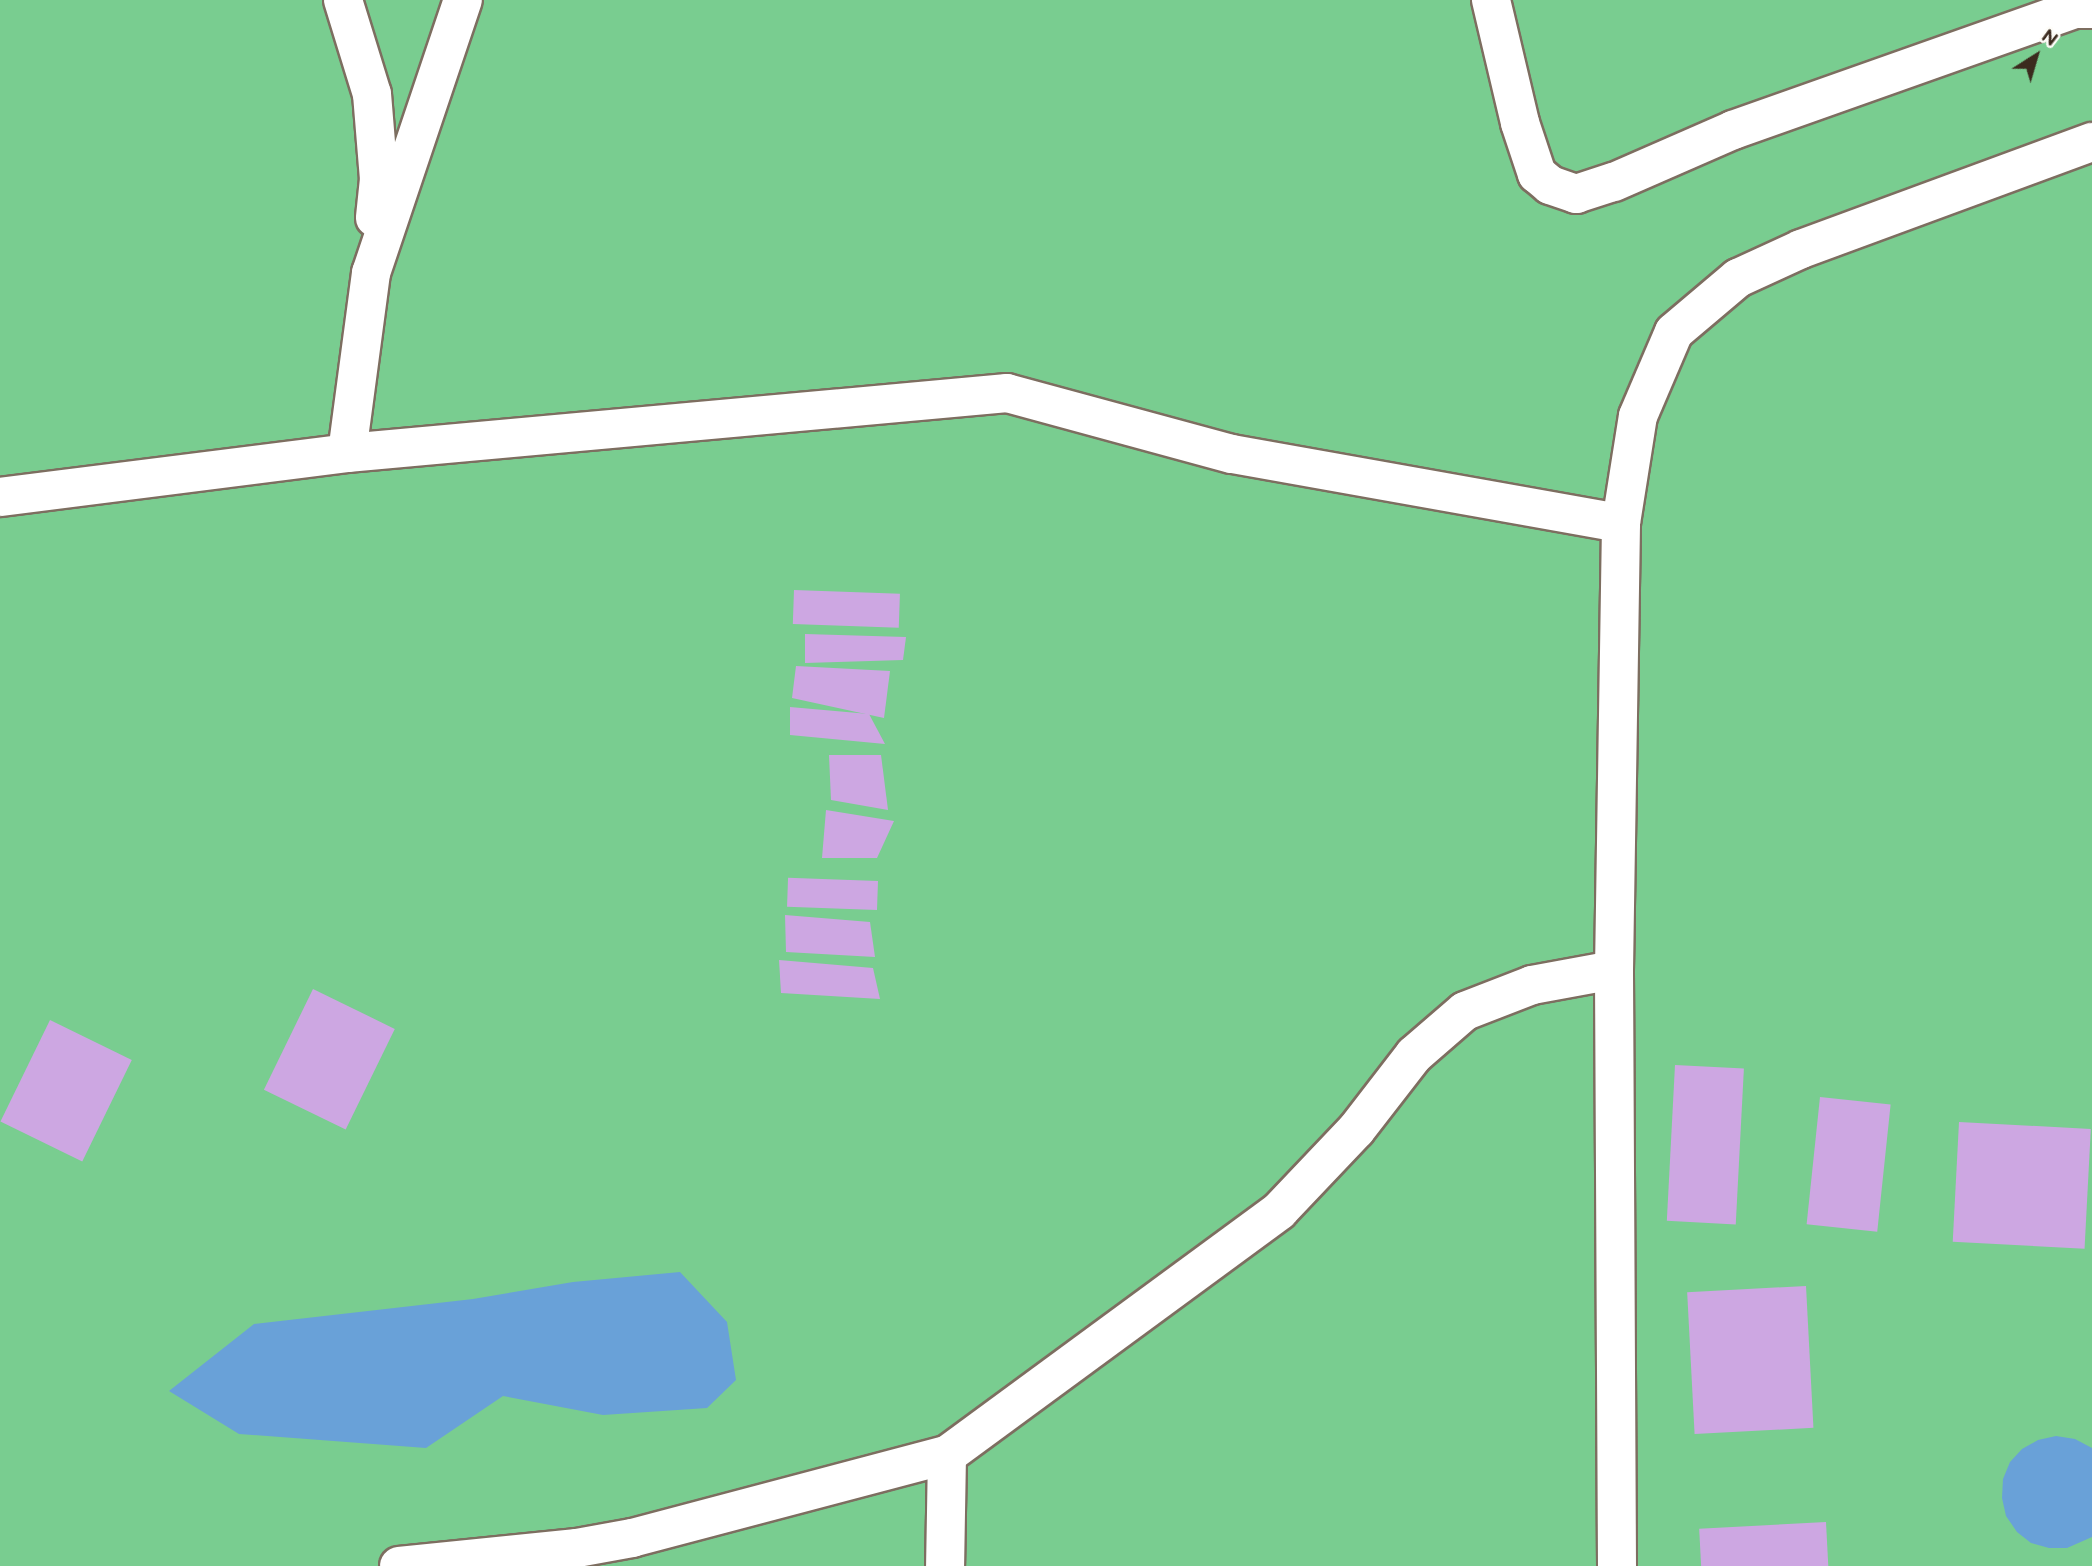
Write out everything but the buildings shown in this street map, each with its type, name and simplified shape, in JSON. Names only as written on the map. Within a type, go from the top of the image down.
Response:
[{"type":"street","points":[[343,0],[372,94],[379,179],[371,273],[347,453]]},
{"type":"street","points":[[371,273],[463,0]]},
{"type":"street","points":[[1491,0],[1520,123],[1537,174],[1550,185],[1576,194],[1614,182],[1732,130],[2075,9],[2092,9]]},
{"type":"street","points":[[1617,1566],[1614,970],[1622,523],[1637,416],[1674,332],[1738,278],[1801,249],[2092,142]]},
{"type":"street","points":[[0,497],[347,453],[1007,393],[1232,454],[1622,523]]},
{"type":"street","points":[[399,1566],[577,1548],[632,1538],[947,1455],[1279,1211],[1356,1130],[1414,1055],[1465,1011],[1532,985],[1614,970]]},
{"type":"street","points":[[945,1566],[947,1455]]},
{"type":"green space","points":[[0,0],[2092,0],[2092,1566],[0,1566]]},
{"type":"water","points":[[680,1272],[727,1322],[736,1380],[707,1408],[603,1415],[503,1396],[426,1448],[239,1434],[169,1391],[254,1324],[473,1299],[573,1282]]},
{"type":"water","points":[[2056,1436],[2075,1439],[2092,1448],[2092,1537],[2067,1548],[2049,1548],[2031,1543],[2017,1532],[2006,1516],[2002,1498],[2003,1479],[2010,1462],[2022,1449],[2038,1440]]}]
